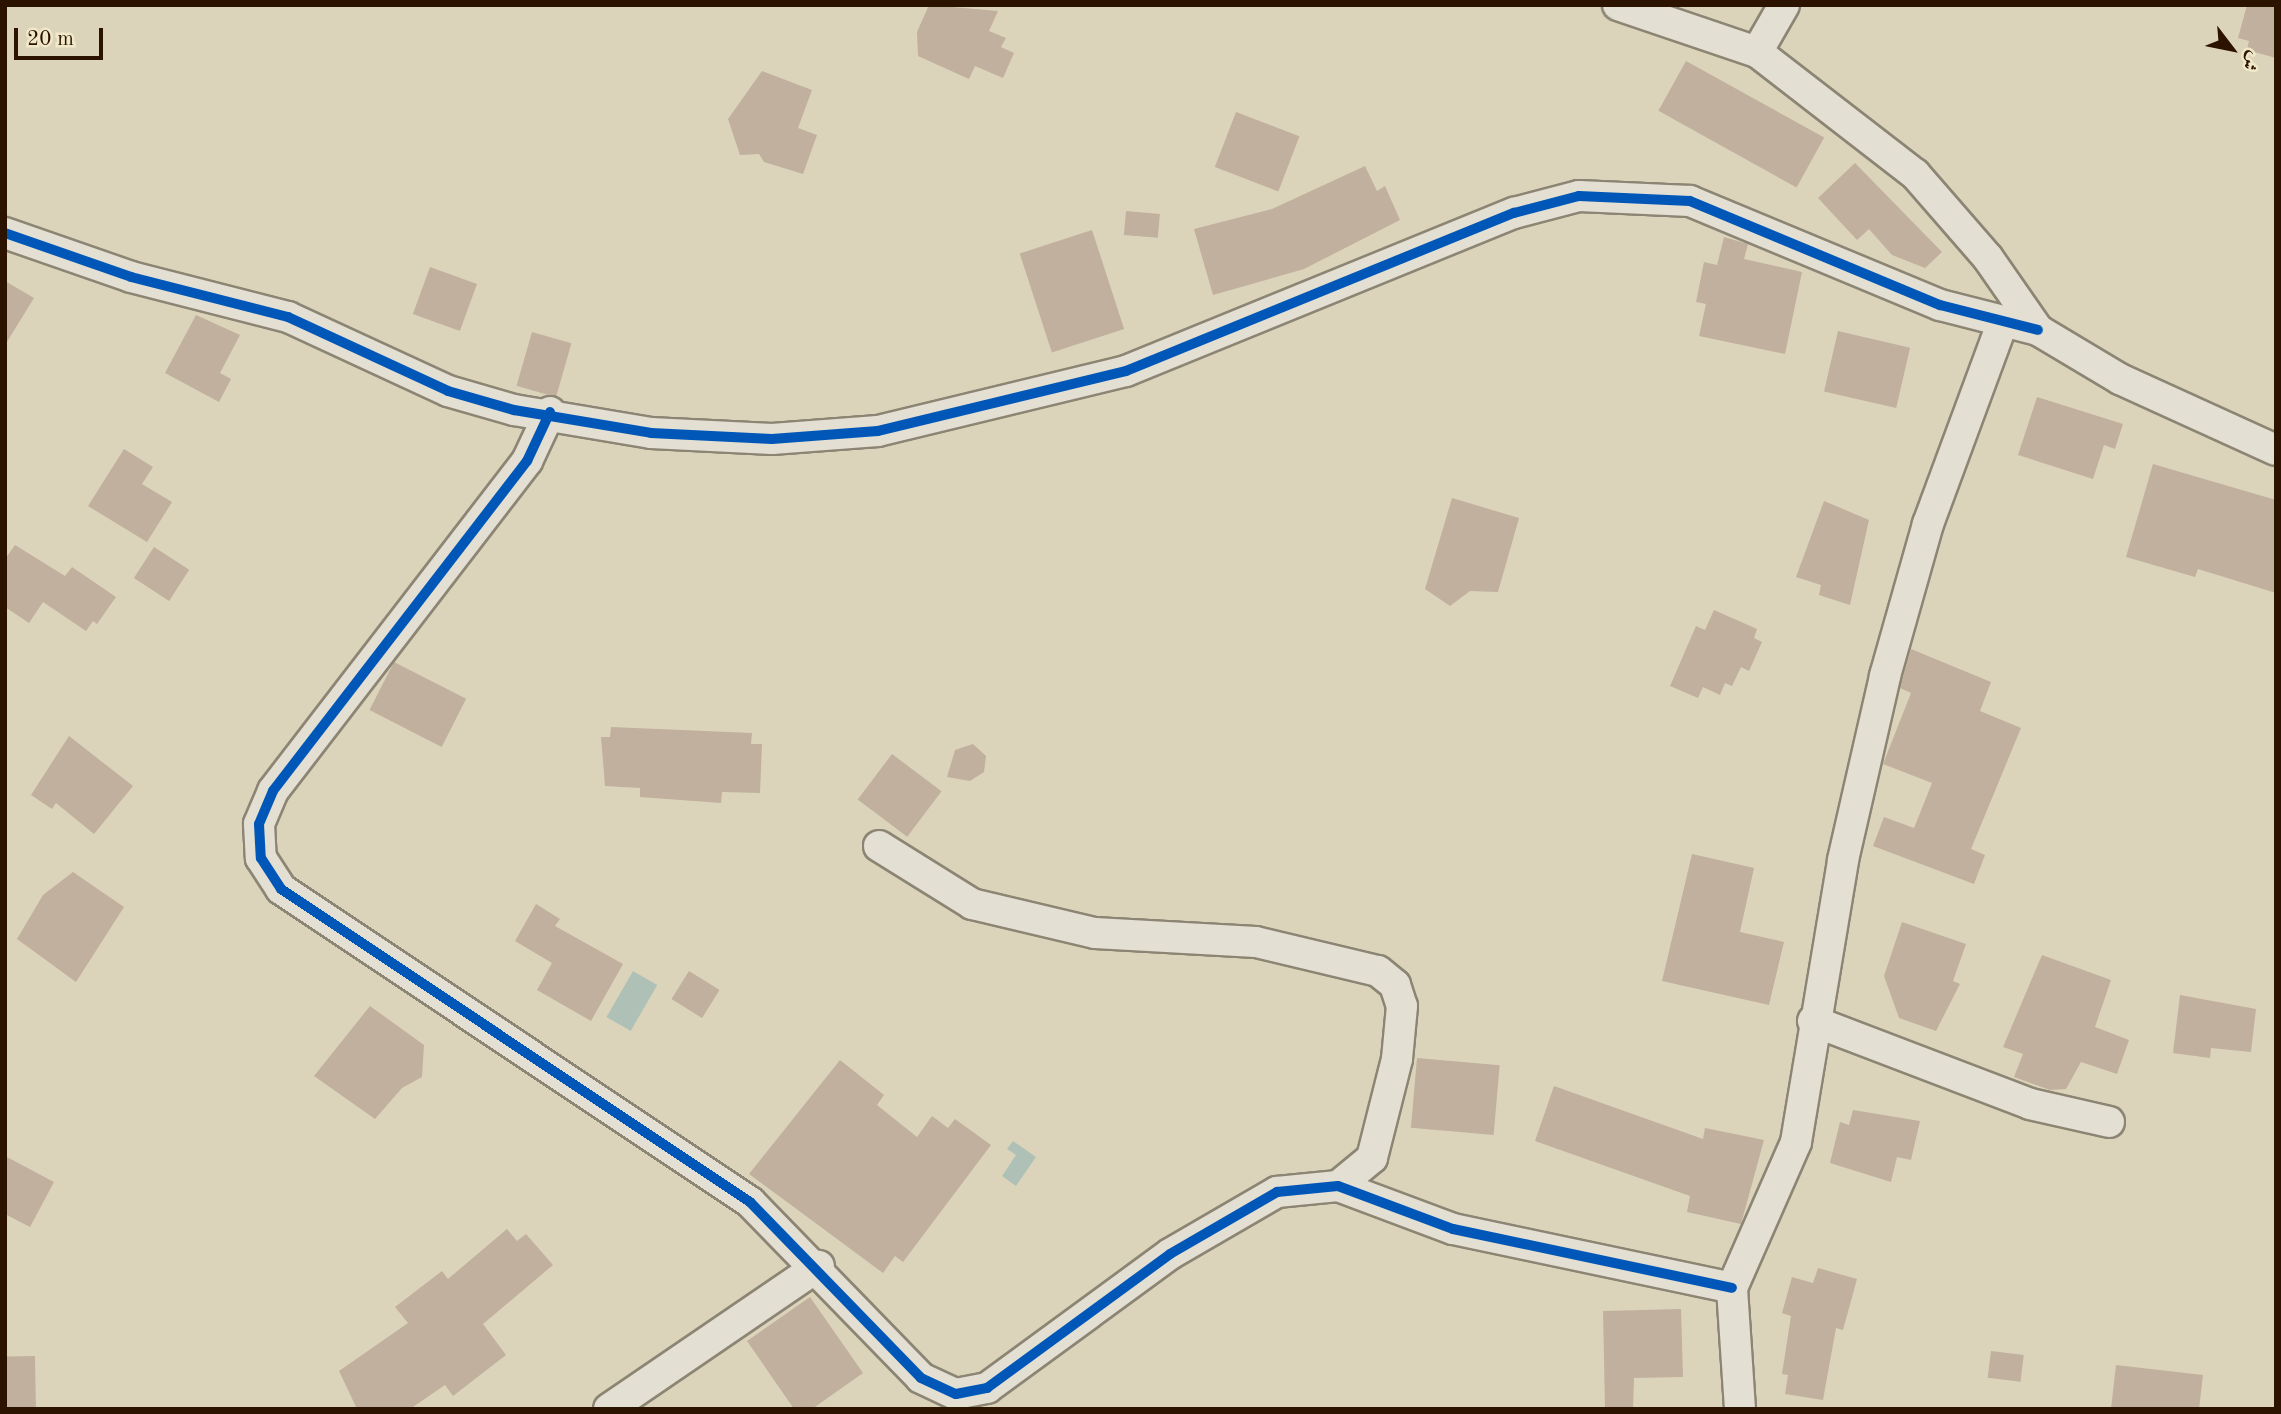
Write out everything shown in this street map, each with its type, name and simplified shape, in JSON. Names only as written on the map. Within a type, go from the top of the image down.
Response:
[{"type":"street","points":[[1618,5],[1758,52],[1915,174],[1988,258],[2038,330]]},
{"type":"street","points":[[1758,52],[1784,5]]},
{"type":"street","points":[[5,233],[131,277],[288,317],[448,390],[514,410],[550,412],[651,433],[772,439],[878,431],[1126,371],[1514,213],[1579,196],[1690,201],[1940,304],[2038,330],[2132,385],[2276,450]]},
{"type":"street","points":[[1740,1409],[1732,1288],[1796,1142],[1813,1021],[1885,676],[1928,524],[2003,321]]},
{"type":"street","points":[[550,412],[527,461],[273,791],[259,824],[261,858],[281,889],[750,1202],[819,1266],[920,1378],[956,1394],[987,1388],[1170,1254],[1277,1192],[1338,1186],[1453,1229],[1732,1288]]},
{"type":"street","points":[[879,846],[972,904],[1095,933],[1256,942],[1378,971],[1395,985],[1402,1006],[1397,1059],[1372,1158],[1338,1186]]},
{"type":"street","points":[[1813,1021],[2030,1104],[2109,1122]]},
{"type":"street","points":[[609,1409],[819,1266]]},
{"type":"shaded area","points":[[633,971],[657,985],[631,1031],[606,1017]]},
{"type":"shaded area","points":[[1013,1141],[1036,1157],[1016,1186],[1002,1176],[1016,1155],[1007,1149]]},
{"type":"building","points":[[929,5],[998,11],[989,31],[1006,38],[1001,47],[1014,53],[1003,78],[975,66],[969,79],[918,56],[917,32]]},
{"type":"building","points":[[2247,5],[2276,5],[2276,58],[2247,50],[2249,41],[2238,38]]},
{"type":"building","points":[[1686,61],[1824,138],[1797,187],[1658,111]]},
{"type":"building","points":[[762,71],[812,90],[798,128],[817,135],[803,174],[764,162],[759,154],[740,155],[728,119]]},
{"type":"building","points":[[1236,112],[1299,136],[1278,191],[1215,167]]},
{"type":"building","points":[[1855,163],[1942,252],[1925,268],[1892,255],[1869,229],[1857,240],[1818,198]]},
{"type":"building","points":[[1365,166],[1377,191],[1385,186],[1400,220],[1304,269],[1213,295],[1194,229],[1272,209]]},
{"type":"building","points":[[1126,211],[1160,214],[1158,238],[1124,235]]},
{"type":"building","points":[[1092,230],[1124,329],[1052,352],[1020,253]]},
{"type":"building","points":[[1724,237],[1748,244],[1744,259],[1802,272],[1785,354],[1699,336],[1706,304],[1696,302],[1704,262],[1717,265]]},
{"type":"building","points":[[430,267],[477,284],[460,331],[413,314]]},
{"type":"building","points":[[5,281],[34,298],[5,345]]},
{"type":"building","points":[[196,315],[240,335],[220,373],[231,379],[219,402],[165,373]]},
{"type":"building","points":[[1838,331],[1910,348],[1896,408],[1824,391]]},
{"type":"building","points":[[532,332],[571,343],[556,397],[517,386]]},
{"type":"building","points":[[2037,397],[2123,424],[2115,449],[2104,445],[2093,479],[2018,455]]},
{"type":"building","points":[[124,449],[153,467],[142,484],[172,502],[147,542],[88,506]]},
{"type":"building","points":[[2153,464],[2276,500],[2276,593],[2198,569],[2195,577],[2126,557]]},
{"type":"building","points":[[1452,498],[1519,518],[1498,592],[1470,591],[1450,606],[1425,589]]},
{"type":"building","points":[[1824,501],[1869,520],[1850,605],[1819,595],[1821,585],[1796,577]]},
{"type":"building","points":[[15,545],[65,576],[72,567],[116,597],[97,624],[93,621],[86,631],[43,602],[29,623],[5,607],[5,559]]},
{"type":"building","points":[[154,547],[189,570],[169,601],[134,578]]},
{"type":"building","points":[[1714,610],[1757,629],[1754,638],[1762,642],[1749,671],[1741,667],[1732,686],[1725,683],[1720,695],[1703,687],[1698,698],[1670,686],[1696,626],[1705,630]]},
{"type":"building","points":[[1911,649],[1991,682],[1980,711],[2021,728],[1971,849],[1985,855],[1974,884],[1873,846],[1884,817],[1914,828],[1932,783],[1883,764],[1911,693],[1900,688]]},
{"type":"building","points":[[394,662],[466,699],[442,747],[369,710]]},
{"type":"building","points":[[611,727],[752,733],[751,744],[762,744],[760,793],[722,792],[721,803],[640,797],[640,788],[605,786],[601,737],[610,737]]},
{"type":"building","points":[[69,736],[133,786],[94,834],[56,803],[52,809],[31,795]]},
{"type":"building","points":[[973,744],[986,756],[984,772],[970,781],[947,777],[955,750]]},
{"type":"building","points":[[892,754],[942,791],[907,837],[858,800]]},
{"type":"building","points":[[1692,854],[1754,868],[1740,932],[1784,942],[1769,1005],[1662,981]]},
{"type":"building","points":[[73,872],[124,907],[76,982],[17,939],[43,895]]},
{"type":"building","points":[[536,904],[560,919],[555,926],[623,964],[591,1021],[537,990],[552,963],[515,941]]},
{"type":"building","points":[[1902,922],[1966,944],[1953,981],[1960,984],[1936,1031],[1899,1018],[1884,976]]},
{"type":"building","points":[[2042,955],[2111,980],[2095,1027],[2129,1040],[2117,1074],[2081,1062],[2066,1089],[2050,1090],[2014,1077],[2023,1054],[2003,1047]]},
{"type":"building","points":[[689,971],[720,990],[702,1018],[672,999]]},
{"type":"building","points":[[2180,995],[2256,1009],[2251,1052],[2211,1048],[2210,1058],[2173,1053]]},
{"type":"building","points":[[370,1006],[424,1045],[422,1077],[402,1088],[375,1119],[314,1076]]},
{"type":"building","points":[[1417,1058],[1500,1065],[1494,1135],[1411,1128]]},
{"type":"building","points":[[840,1060],[884,1095],[877,1105],[917,1137],[932,1116],[948,1128],[955,1119],[991,1145],[903,1262],[895,1256],[883,1273],[749,1174]]},
{"type":"building","points":[[1554,1086],[1703,1139],[1705,1128],[1764,1140],[1741,1224],[1687,1212],[1690,1196],[1535,1141]]},
{"type":"building","points":[[1853,1110],[1920,1121],[1911,1160],[1897,1157],[1891,1182],[1830,1163],[1840,1122],[1849,1125]]},
{"type":"building","points":[[5,1156],[54,1182],[30,1227],[5,1214]]},
{"type":"building","points":[[507,1229],[517,1241],[526,1234],[553,1265],[483,1324],[506,1355],[453,1396],[445,1385],[410,1409],[357,1409],[339,1371],[408,1323],[395,1307],[442,1271],[448,1279]]},
{"type":"building","points":[[1818,1268],[1857,1279],[1843,1330],[1836,1328],[1823,1400],[1785,1394],[1788,1375],[1782,1374],[1791,1316],[1782,1313],[1792,1277],[1813,1283]]},
{"type":"building","points":[[810,1297],[863,1373],[812,1409],[794,1409],[747,1341]]},
{"type":"building","points":[[1681,1309],[1683,1377],[1634,1378],[1633,1409],[1605,1409],[1603,1311]]},
{"type":"building","points":[[1991,1351],[2024,1355],[2020,1382],[1988,1378]]},
{"type":"building","points":[[35,1356],[36,1409],[6,1409],[5,1357]]},
{"type":"building","points":[[2116,1365],[2203,1375],[2199,1409],[2111,1409]]},
{"type":"cycle path","points":[[5,233],[131,277],[288,317],[448,391],[514,410],[651,433],[772,439],[878,431],[1126,371],[1514,213],[1579,196],[1690,201],[1940,305],[2038,330]]},
{"type":"cycle path","points":[[550,412],[527,461],[273,791],[259,824],[261,858],[281,889],[750,1202],[921,1378],[956,1394],[987,1388],[1170,1254],[1277,1192],[1338,1186],[1453,1229],[1732,1288]]}]
